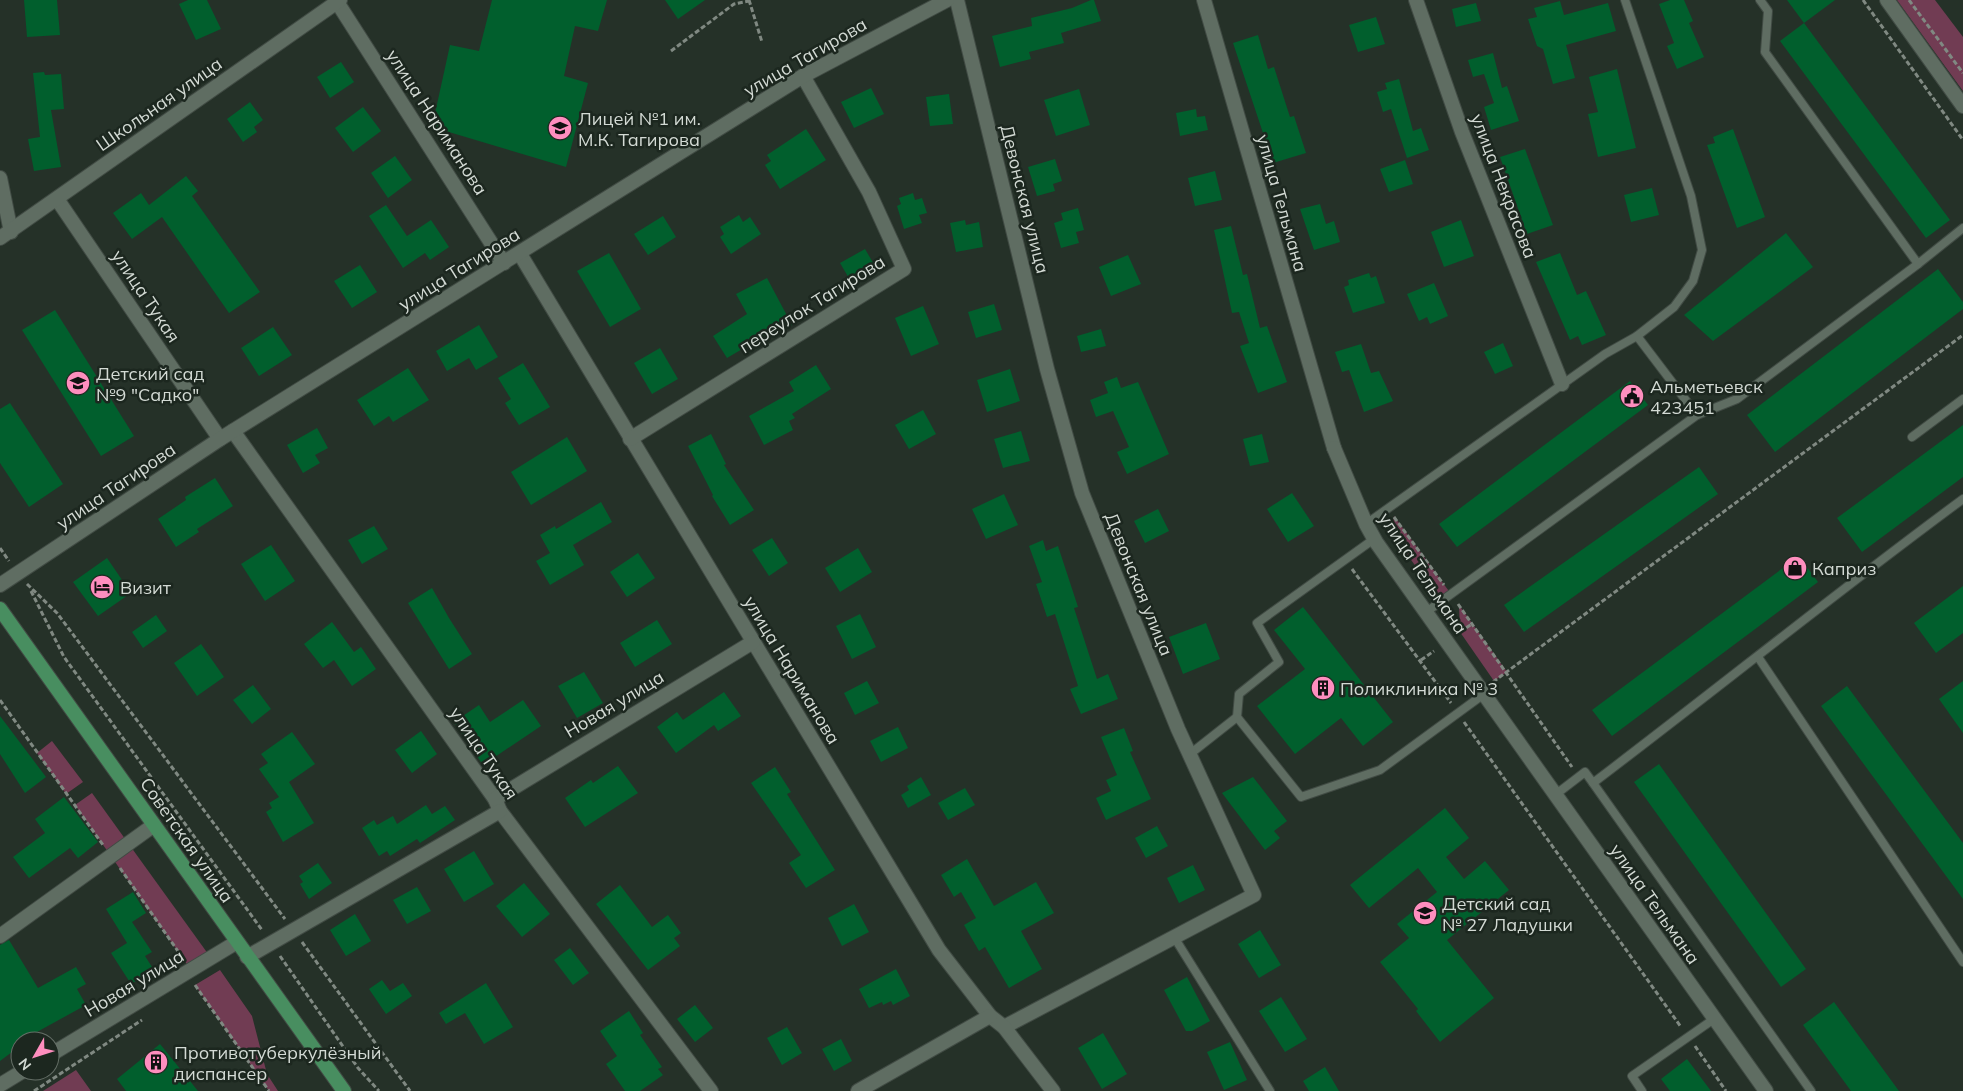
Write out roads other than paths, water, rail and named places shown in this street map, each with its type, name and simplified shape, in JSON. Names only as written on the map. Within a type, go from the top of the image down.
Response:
[{"type":"main road","name":"Советская улица","points":[[0,609],[344,1091]]},
{"type":"street","name":"улица Тагирова","points":[[0,586],[220,439],[520,254],[803,76],[947,0]]},
{"type":"street","name":"Девонская улица","points":[[957,0],[1047,370],[1082,494],[1190,754],[1254,895],[1004,1026]]},
{"type":"street","name":"улица Тельмана","points":[[1204,0],[1334,448],[1366,524],[1374,539],[1425,613],[1766,1091]]},
{"type":"street","name":"улица Некрасова","points":[[1416,0],[1462,132],[1562,384]]},
{"type":"street","points":[[1887,0],[1963,106]]},
{"type":"street","name":"Школьная улица","points":[[5,235],[332,2]]},
{"type":"street","name":"улица Нариманова","points":[[332,2],[504,263]]},
{"type":"street","name":"переулок Тагирова","points":[[630,439],[904,269],[869,192],[803,76]]},
{"type":"street","points":[[0,178],[5,235]]},
{"type":"street","name":"улица Тукая","points":[[57,199],[220,439]]},
{"type":"street","name":"улица Нариманова","points":[[520,254],[939,950],[990,1016],[1004,1026],[1053,1091]]},
{"type":"street","name":"улица Тукая","points":[[233,431],[498,805],[711,1091]]},
{"type":"street","name":"Новая улица","points":[[247,957],[498,805],[753,642]]},
{"type":"street","points":[[0,936],[154,825]]},
{"type":"street","name":"Новая улица","points":[[60,1049],[237,942]]},
{"type":"street","points":[[858,1091],[990,1016]]},
{"type":"lane","points":[[1366,524],[1562,384],[1606,354],[1638,336],[1674,307],[1693,281],[1702,250],[1691,196],[1625,0]]},
{"type":"lane","points":[[1760,0],[1768,11],[1765,52],[1918,264]]},
{"type":"lane","points":[[1425,613],[1697,415],[1736,400],[1918,264],[1963,228]]},
{"type":"lane","points":[[1638,336],[1697,415]]},
{"type":"lane","points":[[1912,437],[1963,399]]},
{"type":"lane","points":[[1593,784],[1758,657],[1869,568],[1963,499]]},
{"type":"lane","points":[[1374,539],[1257,623],[1279,662],[1238,694],[1237,717],[1300,797],[1380,770],[1458,713],[1483,692]]},
{"type":"lane","points":[[1758,657],[1963,962]]},
{"type":"lane","points":[[1190,754],[1237,717]]},
{"type":"lane","points":[[1555,795],[1585,772],[1811,1091]]},
{"type":"lane","points":[[1174,937],[1270,1091]]},
{"type":"lane","points":[[1642,1091],[1632,1076],[1714,1019]]},
{"type":"place","name":"Лицей №1 им. М.К. Тагирова","points":[[560,128]]},
{"type":"place","name":"Детский сад №9 \"Садко\"","points":[[78,383]]},
{"type":"place","name":"Альметьевск 423451","points":[[1632,396]]},
{"type":"place","name":"Каприз","points":[[1795,568]]},
{"type":"place","name":"Визит","points":[[102,587]]},
{"type":"place","name":"Поликлиника № 3","points":[[1323,688]]},
{"type":"place","name":"Детский сад № 27 Ладушки","points":[[1425,913]]},
{"type":"place","name":"Противотуберкулёзный диспансер","points":[[156,1062]]}]
